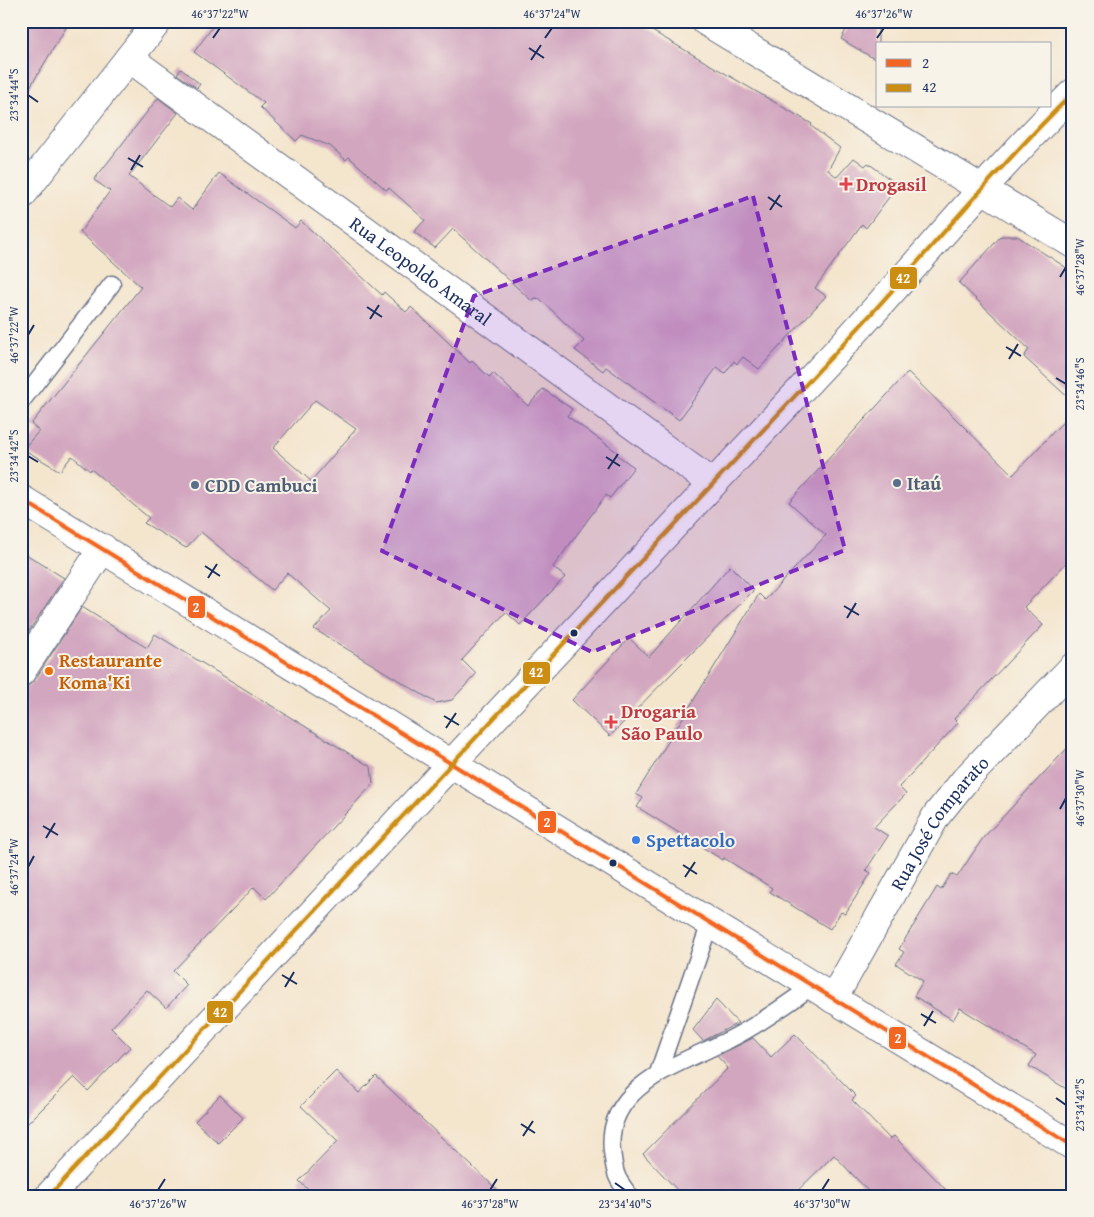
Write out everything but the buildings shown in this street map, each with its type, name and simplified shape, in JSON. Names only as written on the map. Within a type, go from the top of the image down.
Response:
[{"type":"street","points":[[21,196],[158,21]]},
{"type":"street","points":[[705,21],[1073,244]]},
{"type":"street","name":"Rua Leopoldo Amaral","points":[[129,58],[712,483]]},
{"type":"street","points":[[50,1196],[451,763],[576,632],[712,483],[826,363],[1022,144],[1073,93]]},
{"type":"street","points":[[21,499],[1073,1146]]},
{"type":"street","points":[[21,672],[103,548]]},
{"type":"street","name":"Rua José Comparato","points":[[823,993],[936,816],[965,780],[1073,667]]},
{"type":"lane","points":[[21,402],[112,284]]},
{"type":"lane","points":[[658,1073],[710,923]]},
{"type":"lane","points":[[630,1196],[616,1179],[610,1135],[623,1102],[658,1073],[823,993]]},
{"type":"highlighted area","points":[[753,196],[845,550],[592,652],[382,551],[474,296]]},
{"type":"transit line","name":"42","points":[[49,1196],[855,332],[1040,126],[1073,93]]},
{"type":"transit line","name":"2","points":[[21,499],[1073,1146]]},
{"type":"place","name":"Drogasil","points":[[846,184]]},
{"type":"place","name":"Itaú","points":[[897,483]]},
{"type":"place","name":"CDD Cambuci","points":[[195,485]]},
{"type":"place","name":"Restaurante Koma'Ki","points":[[49,671]]},
{"type":"place","name":"Drogaria São Paulo","points":[[611,722]]},
{"type":"place","name":"Spettacolo","points":[[636,840]]}]
